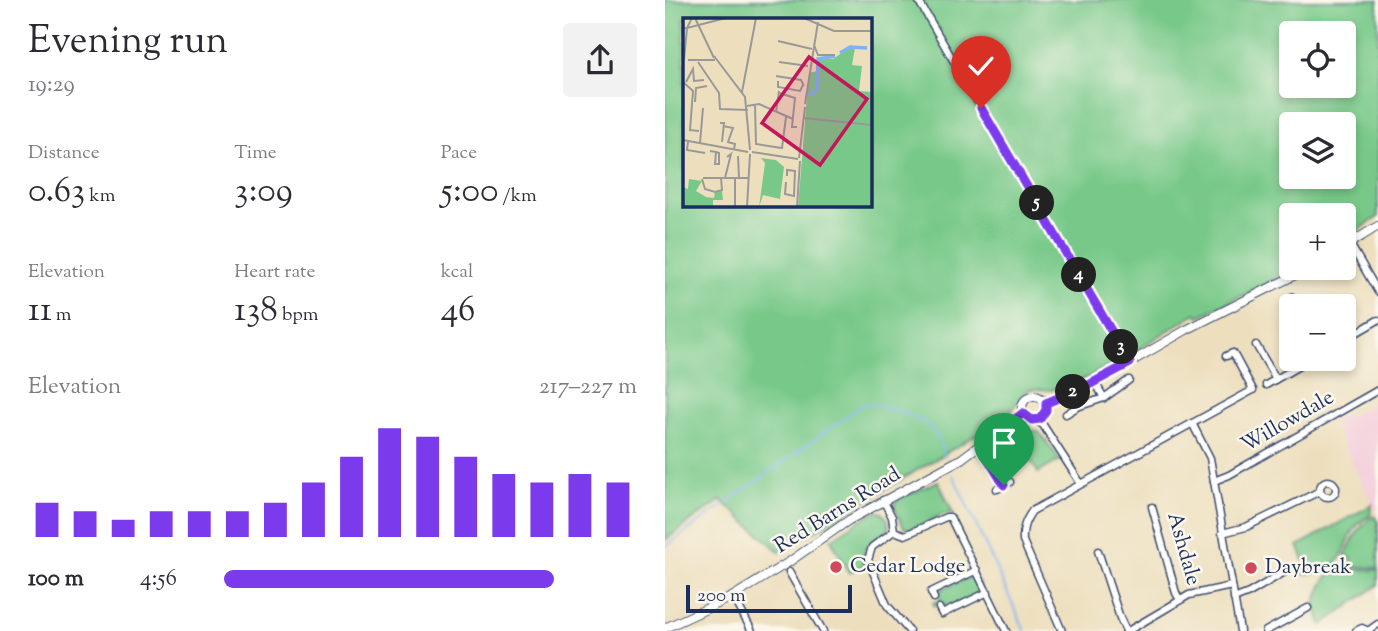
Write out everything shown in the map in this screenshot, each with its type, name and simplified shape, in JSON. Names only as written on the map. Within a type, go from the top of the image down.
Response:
[{"type":"street","points":[[918,0],[1130,363]]},
{"type":"street","points":[[1356,239],[1378,226]]},
{"type":"street","points":[[1356,259],[1378,292]]},
{"type":"street","points":[[1046,403],[1095,382],[1186,330],[1285,280]]},
{"type":"street","points":[[1356,333],[1378,320]]},
{"type":"street","points":[[1256,345],[1276,379]]},
{"type":"street","points":[[1062,631],[1026,551],[1023,533],[1027,518],[1032,511],[1253,390],[1237,358],[1233,353],[1226,356]]},
{"type":"street","points":[[1266,385],[1290,371]]},
{"type":"street","points":[[1069,421],[1065,412],[1104,398],[1129,380]]},
{"type":"street","points":[[1095,382],[1104,398]]},
{"type":"street","name":"Willowdale","points":[[1214,481],[1378,390]]},
{"type":"street","points":[[1046,403],[1037,396],[1029,396],[1023,402],[1023,413],[1043,425],[1081,484]]},
{"type":"street","points":[[1043,425],[1046,403]]},
{"type":"street","name":"Red Barns Road","points":[[665,628],[733,596],[789,562],[849,520],[981,447],[1023,413]]},
{"type":"street","points":[[1035,420],[1044,415]]},
{"type":"street","points":[[1192,423],[1210,458],[1240,631]]},
{"type":"street","points":[[981,447],[1004,486]]},
{"type":"street","points":[[1222,533],[1246,527],[1320,491]]},
{"type":"street","points":[[883,500],[892,517],[894,531]]},
{"type":"street","name":"Ashdale","points":[[1152,507],[1180,600]]},
{"type":"street","points":[[894,531],[905,535],[950,517],[1006,631]]},
{"type":"street","points":[[894,531],[872,547],[868,559],[887,605],[909,631]]},
{"type":"street","points":[[1098,551],[1120,618],[1127,631],[1180,600],[1204,590],[1232,586]]},
{"type":"street","points":[[934,598],[931,592],[977,570]]},
{"type":"street","points":[[1234,598],[1249,593],[1288,570]]},
{"type":"street","points":[[789,572],[821,629],[811,631]]},
{"type":"street","points":[[939,608],[942,614],[988,592]]},
{"type":"street","points":[[733,596],[752,631]]},
{"type":"street","points":[[1266,631],[1308,609]]},
{"type":"street","points":[[1356,631],[1362,628],[1368,631],[1378,624]]},
{"type":"shaded area","points":[[1378,402],[1378,515],[1332,422],[1345,414],[1351,416]]},
{"type":"green space","points":[[665,0],[1378,0],[1378,217],[1356,232],[1356,203],[1279,203],[1279,276],[1199,316],[1196,313],[1121,360],[1084,379],[1051,390],[1026,391],[1006,417],[780,552],[721,500],[665,540]]},
{"type":"green space","points":[[1039,432],[1060,460],[1038,473],[1016,436]]},
{"type":"green space","points":[[938,481],[953,513],[941,515],[916,527],[904,528],[894,506],[897,500]]},
{"type":"green space","points":[[1372,505],[1370,516],[1353,531],[1339,560],[1320,572],[1302,574],[1307,567],[1298,546]]},
{"type":"green space","points":[[873,512],[881,512],[888,520],[889,529],[867,547],[863,566],[849,573],[831,539]]},
{"type":"green space","points":[[1374,516],[1378,522],[1378,568],[1351,566],[1352,558],[1345,555],[1360,529]]},
{"type":"green space","points":[[1354,569],[1378,570],[1378,585],[1322,625],[1315,604],[1324,582],[1332,573]]},
{"type":"green space","points":[[973,576],[980,584],[979,593],[949,608],[942,602],[935,606],[933,603],[940,600],[940,590]]},
{"type":"waterway","points":[[665,547],[864,404],[898,411],[923,422],[934,432],[945,456]]},
{"type":"waterway","points":[[953,475],[1025,631]]},
{"type":"place","name":"Cedar Lodge","points":[[836,567]]},
{"type":"place","name":"Daybreak","points":[[1251,568]]},
{"type":"route","points":[[981,108],[1130,363],[1103,379],[1046,403],[1046,410],[1040,419],[1029,419],[1023,413],[981,447],[1004,485]]}]
